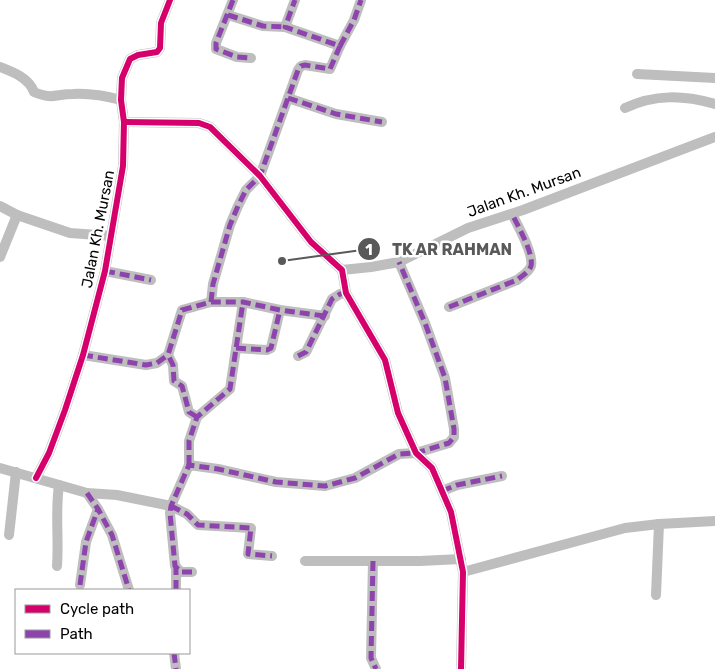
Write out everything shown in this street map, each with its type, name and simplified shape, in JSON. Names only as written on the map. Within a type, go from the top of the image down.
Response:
[{"type":"street","name":"Jalan Kh. Mursan","points":[[36,478],[49,453],[83,354],[105,271],[122,166],[124,122],[121,100],[122,78],[130,59],[138,55],[157,52],[160,48],[161,24],[170,0]]},
{"type":"street","points":[[233,0],[216,43],[216,49],[237,57],[251,58]]},
{"type":"street","points":[[285,27],[295,0]]},
{"type":"street","points":[[211,302],[213,284],[232,219],[246,190],[260,176],[298,70],[301,66],[305,65],[330,70],[354,20],[361,0]]},
{"type":"street","points":[[228,16],[263,26],[285,27],[340,46]]},
{"type":"street","points":[[0,67],[14,72],[31,85],[34,92],[46,97],[87,94],[107,96],[121,100]]},
{"type":"street","points":[[637,74],[715,78]]},
{"type":"street","points":[[625,108],[662,97],[715,104]]},
{"type":"street","points":[[288,98],[336,114],[382,122]]},
{"type":"street","points":[[124,122],[198,123],[210,127],[260,176],[311,242],[342,270],[346,293],[385,360],[398,413],[416,453],[432,468],[451,512],[463,572],[460,669]]},
{"type":"street","name":"Jalan Kh. Mursan","points":[[342,270],[399,262],[468,228],[512,214],[715,137]]},
{"type":"street","points":[[0,206],[17,215],[70,233],[111,236]]},
{"type":"street","points":[[450,307],[517,280],[531,267],[530,255],[512,214]]},
{"type":"street","points":[[0,257],[17,215]]},
{"type":"street","points":[[189,466],[218,468],[276,482],[325,486],[355,478],[399,454],[416,453],[449,444],[454,437],[454,429],[445,378],[425,323],[399,262]]},
{"type":"street","points":[[105,271],[151,280]]},
{"type":"street","points":[[298,356],[306,352],[332,299],[346,293]]},
{"type":"street","points":[[83,354],[146,365],[157,363],[168,355],[182,310],[211,302],[243,302],[280,310],[325,316]]},
{"type":"street","points":[[176,589],[171,506],[189,466],[189,441],[197,417],[230,388],[243,302]]},
{"type":"street","points":[[236,348],[266,350],[270,348],[280,310]]},
{"type":"street","points":[[168,355],[172,365],[174,381],[182,386],[189,412],[197,417]]},
{"type":"street","points":[[0,468],[87,493],[117,495],[171,506],[187,514],[198,525],[251,528],[248,554],[272,556]]},
{"type":"street","points":[[9,535],[16,472]]},
{"type":"street","points":[[442,491],[457,485],[502,476]]},
{"type":"street","points":[[57,566],[56,506],[59,485]]},
{"type":"street","points":[[87,493],[112,535],[129,589]]},
{"type":"street","points":[[80,586],[86,542],[98,509]]},
{"type":"street","points":[[463,572],[625,528],[715,521]]},
{"type":"street","points":[[656,595],[659,524]]},
{"type":"street","points":[[306,562],[461,559]]},
{"type":"street","points":[[373,561],[371,658],[376,669]]},
{"type":"street","points":[[176,568],[181,572],[192,572]]},
{"type":"street","points":[[174,654],[176,669]]},
{"type":"marked path","points":[[233,0],[216,43],[216,49],[237,57],[251,58]]},
{"type":"marked path","points":[[211,302],[213,284],[230,225],[246,190],[260,176],[298,70],[301,66],[305,65],[330,69],[340,46],[285,27],[295,0]]},
{"type":"marked path","points":[[340,46],[354,20],[361,0]]},
{"type":"marked path","points":[[228,15],[263,26],[285,27]]},
{"type":"marked path","points":[[288,98],[336,114],[382,122]]},
{"type":"marked path","points":[[449,307],[517,280],[530,268],[531,261],[528,247],[512,214]]},
{"type":"marked path","points":[[192,572],[181,572],[175,566],[170,513],[171,506],[189,465],[218,469],[276,482],[325,486],[355,478],[399,454],[416,453],[449,443],[454,437],[445,378],[425,323],[399,262]]},
{"type":"marked path","points":[[105,271],[151,280]]},
{"type":"marked path","points":[[298,356],[306,352],[332,299],[346,293]]},
{"type":"marked path","points":[[197,417],[189,412],[182,386],[174,381],[173,365],[168,355],[182,310],[211,302],[243,302],[280,310],[325,316]]},
{"type":"marked path","points":[[189,465],[189,441],[197,417],[230,389],[243,302]]},
{"type":"marked path","points":[[236,348],[267,350],[271,348],[280,310]]},
{"type":"marked path","points":[[83,355],[146,365],[157,363],[168,355]]},
{"type":"marked path","points":[[442,491],[457,485],[502,476]]},
{"type":"marked path","points":[[87,493],[112,535],[129,589]]},
{"type":"marked path","points":[[171,506],[187,514],[198,525],[251,528],[248,554],[272,556]]},
{"type":"marked path","points":[[80,585],[86,542],[98,509]]},
{"type":"marked path","points":[[373,561],[371,658],[376,669]]},
{"type":"marked path","points":[[176,567],[176,589]]},
{"type":"marked path","points":[[174,654],[176,669]]},
{"type":"cycle path","points":[[36,478],[49,453],[65,410],[83,355],[105,271],[123,166],[122,78],[130,59],[138,55],[157,52],[160,48],[161,23],[170,0]]},
{"type":"cycle path","points":[[124,122],[199,123],[210,127],[260,176],[311,242],[342,270],[346,293],[385,360],[398,413],[416,453],[432,468],[451,512],[463,572],[461,669]]},
{"type":"place","name":"TK AR RAHMAN","points":[[282,261]]}]
